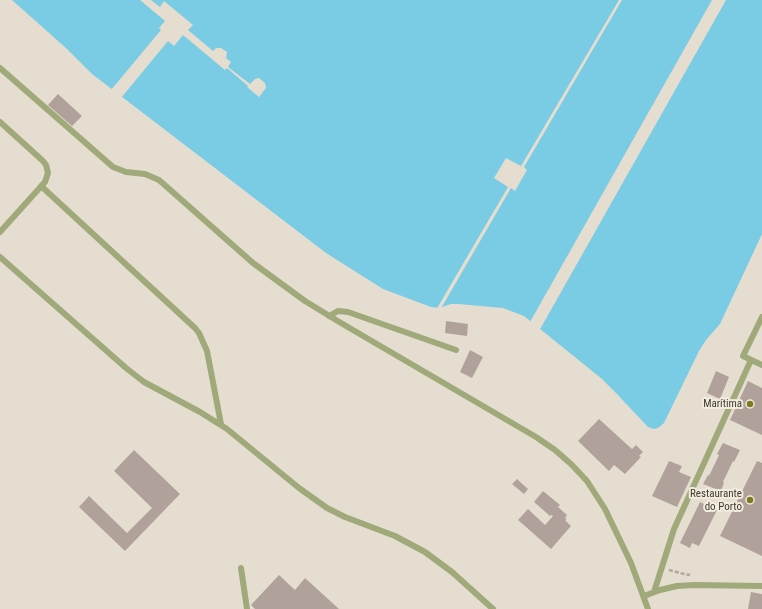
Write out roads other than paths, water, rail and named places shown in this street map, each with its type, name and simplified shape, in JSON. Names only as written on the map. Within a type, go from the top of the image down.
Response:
[{"type":"lane","points":[[0,68],[113,166],[126,172],[145,174],[158,180],[253,263],[287,288],[329,316],[536,437],[563,457],[586,481],[605,509],[631,563],[648,609]]},
{"type":"lane","points":[[0,122],[43,161],[47,169],[47,178],[0,232]]},
{"type":"lane","points":[[41,186],[199,333],[207,351],[221,424]]},
{"type":"lane","points":[[0,257],[134,375],[153,388],[221,424],[299,488],[336,513],[395,536],[425,552],[452,572],[493,609]]},
{"type":"lane","points":[[329,316],[338,311],[348,312],[456,350]]},
{"type":"lane","points":[[762,317],[743,356],[762,366]]},
{"type":"lane","points":[[654,592],[674,529],[751,360]]},
{"type":"lane","points":[[241,568],[247,609]]},
{"type":"lane","points":[[644,596],[668,588],[686,586],[762,586]]},
{"type":"water","points":[[12,0],[762,0],[762,343],[720,324],[706,340],[699,351],[664,423],[658,428],[654,429],[648,427],[602,379],[524,316],[503,308],[458,304],[451,304],[439,308],[431,307],[383,289],[326,253],[92,74],[67,49]]},
{"type":"place","name":"Marítima","points":[[750,404]]},
{"type":"place","name":"Restaurante do Porto","points":[[750,500]]}]
